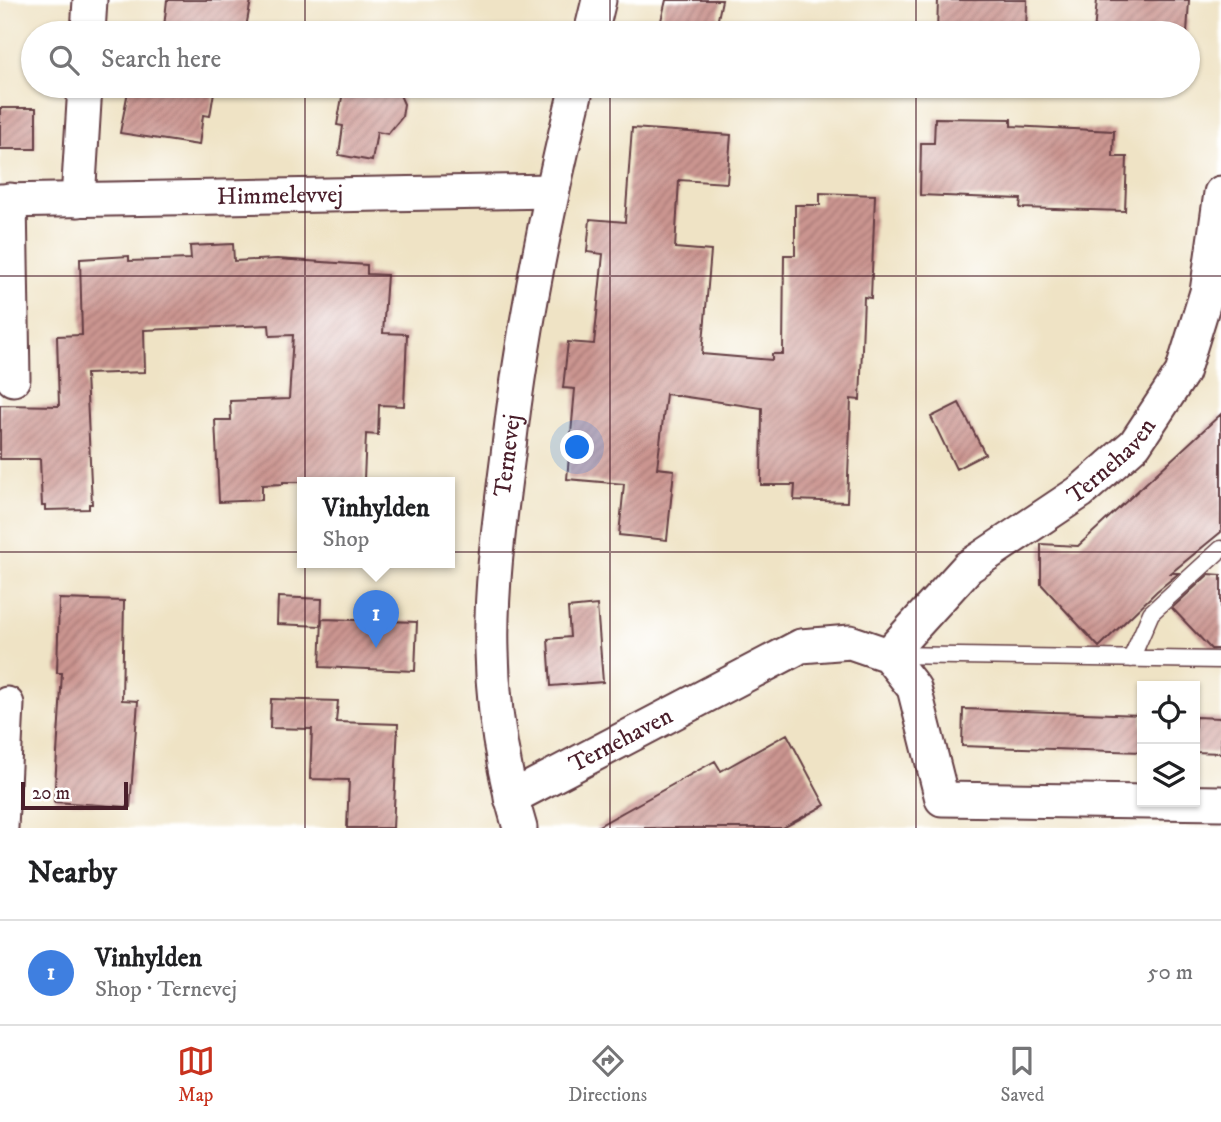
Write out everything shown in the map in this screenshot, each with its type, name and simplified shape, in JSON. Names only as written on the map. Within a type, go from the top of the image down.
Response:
[{"type":"street","points":[[89,21],[90,0]]},
{"type":"street","points":[[594,21],[599,0]]},
{"type":"street","points":[[78,200],[84,98]]},
{"type":"street","name":"Ternevej","points":[[515,813],[496,716],[491,650],[497,548],[517,377],[551,191],[574,98]]},
{"type":"street","name":"Himmelevvej","points":[[13,379],[5,201],[551,191]]},
{"type":"street","name":"Ternehaven","points":[[515,813],[801,646],[850,642],[888,655],[968,567],[1080,492],[1135,444],[1182,373],[1207,292],[1221,193]]},
{"type":"street","points":[[888,655],[914,688],[942,799],[1221,803]]},
{"type":"street","points":[[1,828],[7,704]]},
{"type":"lane","points":[[1131,659],[1151,613],[1221,549]]},
{"type":"lane","name":"Ternehaven","points":[[888,655],[1221,660]]},
{"type":"building","points":[[167,0],[251,0],[247,21],[165,21]]},
{"type":"building","points":[[666,0],[722,0],[718,21],[661,21]]},
{"type":"building","points":[[938,0],[1027,0],[1026,21],[937,21]]},
{"type":"building","points":[[1097,0],[1189,0],[1188,21],[1095,21]]},
{"type":"building","points":[[127,98],[213,98],[210,116],[203,115],[199,145],[120,133]]},
{"type":"building","points":[[342,98],[401,98],[404,104],[402,117],[388,134],[377,132],[372,161],[339,155],[343,126],[337,125]]},
{"type":"building","points":[[0,108],[36,108],[36,149],[0,149]]},
{"type":"building","points":[[935,118],[1011,119],[1011,126],[1114,131],[1113,157],[1127,157],[1125,211],[1020,208],[1021,199],[920,195],[921,143],[934,143]]},
{"type":"building","points":[[632,128],[731,135],[727,183],[679,180],[675,248],[711,251],[702,354],[772,360],[772,354],[783,354],[784,255],[795,255],[795,205],[820,205],[820,193],[875,195],[871,298],[864,297],[860,400],[851,399],[847,502],[794,500],[795,485],[761,485],[762,408],[666,394],[657,468],[674,470],[667,540],[619,535],[624,484],[567,479],[575,389],[563,388],[568,342],[594,344],[603,254],[587,252],[590,219],[625,222]]},
{"type":"building","points":[[233,244],[234,261],[277,259],[367,265],[367,274],[387,275],[383,333],[407,334],[404,406],[379,405],[378,435],[366,434],[364,477],[297,477],[297,482],[262,485],[262,500],[219,502],[215,420],[231,420],[230,401],[289,399],[293,335],[270,336],[269,325],[144,330],[145,372],[86,374],[92,504],[89,504],[89,509],[45,510],[45,506],[42,506],[40,459],[0,459],[0,405],[59,406],[57,336],[82,335],[80,259],[129,256],[129,261],[191,259],[190,246]]},
{"type":"building","points":[[959,403],[985,454],[956,469],[931,417]]},
{"type":"building","points":[[1221,414],[1221,532],[1171,573],[1179,573],[1099,647],[1041,584],[1041,544],[1078,546]]},
{"type":"building","points":[[1209,574],[1221,575],[1221,649],[1211,649],[1172,608]]},
{"type":"building","points":[[278,597],[322,599],[321,626],[277,624]]},
{"type":"building","points":[[59,599],[124,601],[122,700],[138,701],[130,807],[54,802],[62,673],[57,673]]},
{"type":"building","points":[[597,605],[603,682],[551,686],[548,639],[570,637],[568,608]]},
{"type":"building","points":[[322,619],[417,622],[415,671],[320,667]]},
{"type":"building","points":[[271,699],[338,701],[336,722],[398,724],[393,828],[347,828],[349,780],[310,779],[312,729],[270,728]]},
{"type":"building","points":[[963,709],[1137,715],[1137,752],[962,746]]},
{"type":"building","points":[[1200,717],[1221,718],[1221,753],[1200,752]]},
{"type":"building","points":[[787,734],[825,805],[783,828],[595,828],[715,761],[721,771]]},
{"type":"place","name":"Vinhylden","points":[[376,648]]}]
